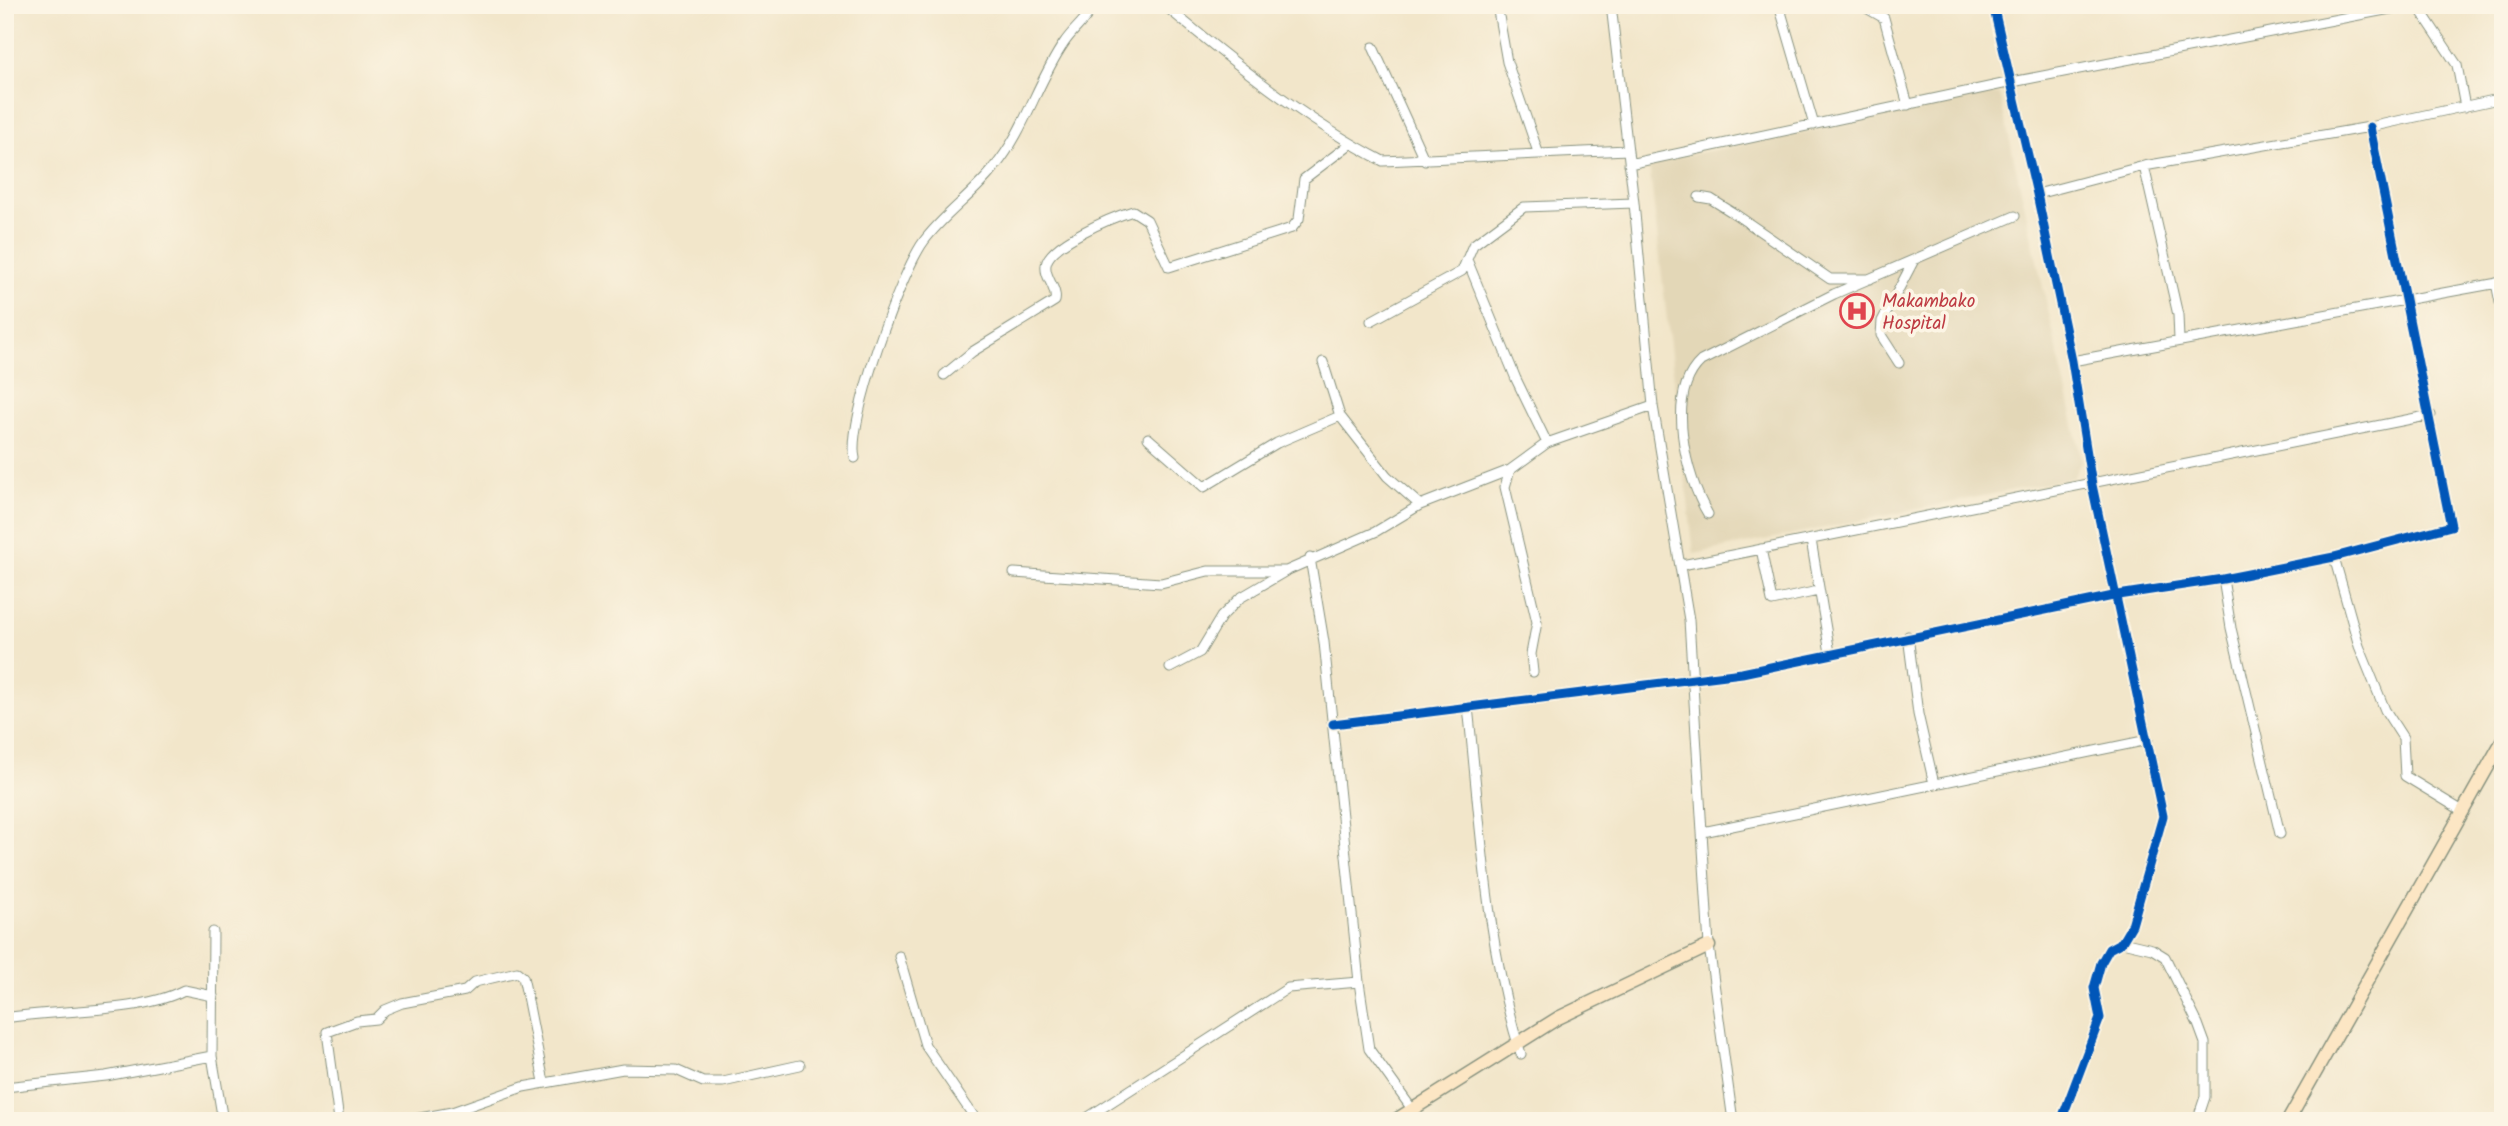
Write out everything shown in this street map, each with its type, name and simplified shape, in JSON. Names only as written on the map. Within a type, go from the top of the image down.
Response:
[{"type":"street","points":[[855,458],[864,393],[882,334],[895,298],[922,243],[994,169],[1014,140],[1065,41],[1084,23],[1094,5]]},
{"type":"street","points":[[1164,5],[1226,56],[1350,144],[1383,161],[1628,150]]},
{"type":"street","points":[[1497,5],[1507,62],[1538,152]]},
{"type":"street","points":[[1508,5],[1546,5]]},
{"type":"street","points":[[1611,5],[1634,202],[1653,406],[1682,565],[1693,679],[1709,946],[1733,1121]]},
{"type":"street","points":[[1779,5],[1814,125]]},
{"type":"street","points":[[1861,5],[1883,16]]},
{"type":"street","points":[[1886,5],[1883,16],[1908,104]]},
{"type":"street","points":[[1993,5],[2037,194],[2072,361],[2092,485],[2118,594],[2163,816],[2132,925],[2122,942],[2109,949],[2101,963],[2094,988],[2100,1018],[2062,1121]]},
{"type":"street","points":[[1629,164],[2012,82],[2411,5]]},
{"type":"street","points":[[2417,5],[2457,65],[2465,107]]},
{"type":"street","points":[[1373,47],[1425,160]]},
{"type":"street","points":[[2037,194],[2144,166],[2370,127],[2503,98]]},
{"type":"street","points":[[2136,595],[2334,557],[2451,526],[2431,415],[2370,127]]},
{"type":"street","points":[[944,375],[972,352],[1055,301],[1057,297],[1045,270],[1046,262],[1049,255],[1072,238],[1133,211],[1147,220],[1170,267],[1292,228],[1298,219],[1304,179],[1350,144]]},
{"type":"street","points":[[2144,166],[2178,315],[2179,340]]},
{"type":"street","points":[[1699,197],[1711,199],[1735,214],[1830,279],[1875,279]]},
{"type":"street","points":[[1547,443],[1516,379],[1468,262],[1468,250],[1524,207],[1634,202]]},
{"type":"street","points":[[1708,514],[1695,492],[1682,427],[1681,397],[1690,371],[1701,362],[1834,294],[1875,279],[2015,216]]},
{"type":"street","points":[[1899,363],[1881,335],[1882,321],[1901,280],[1914,261]]},
{"type":"street","points":[[1371,321],[1462,271],[1468,262]]},
{"type":"street","points":[[2072,361],[2499,282],[2503,317]]},
{"type":"street","points":[[1323,362],[1340,416],[1387,476],[1420,505]]},
{"type":"street","points":[[1170,668],[1200,652],[1221,617],[1240,598],[1286,571],[1375,531],[1420,505],[1510,470],[1547,443],[1653,406]]},
{"type":"street","points":[[1682,565],[2431,415]]},
{"type":"street","points":[[1148,438],[1204,487],[1268,448],[1340,416]]},
{"type":"street","points":[[1510,470],[1505,487],[1537,622],[1531,654],[1533,671]]},
{"type":"street","points":[[2334,557],[2385,537]]},
{"type":"street","points":[[1811,540],[1830,653]]},
{"type":"street","points":[[1761,549],[1772,601],[1818,590]]},
{"type":"street","points":[[2334,557],[2359,646],[2385,710],[2403,738],[2405,776],[2461,810]]},
{"type":"street","points":[[1310,558],[1333,724],[1359,982],[1369,1049],[1412,1109]]},
{"type":"street","points":[[1014,573],[1161,583],[1208,571],[1286,571]]},
{"type":"street","points":[[1333,724],[1742,673],[2118,594],[2222,579]]},
{"type":"street","points":[[2222,579],[2280,835]]},
{"type":"street","points":[[1908,636],[1918,714],[1934,784]]},
{"type":"street","points":[[1468,707],[1491,930],[1506,1009],[1520,1049]]},
{"type":"street","points":[[1703,832],[2148,740]]},
{"type":"street","points":[[2288,1121],[2461,810],[2503,740]]},
{"type":"street","points":[[213,932],[212,1056],[223,1121]]},
{"type":"street","points":[[2122,942],[2152,949],[2165,957],[2198,1024],[2205,1043],[2205,1097],[2197,1121]]},
{"type":"street","points":[[1394,1121],[1520,1049],[1558,1018],[1709,946]]},
{"type":"street","points":[[899,956],[925,1045],[977,1121]]},
{"type":"street","points":[[339,1121],[327,1032],[349,1023],[376,1019],[385,1010],[402,1003],[465,991],[475,982],[517,972],[523,977],[544,1082]]},
{"type":"street","points":[[1082,1121],[1288,988],[1359,982]]},
{"type":"street","points":[[5,1018],[123,1005],[172,996],[184,990],[213,996]]},
{"type":"street","points":[[5,1087],[106,1076],[212,1056]]},
{"type":"street","points":[[404,1121],[452,1112],[495,1095],[544,1082],[623,1069],[676,1070],[703,1082],[723,1082],[800,1065]]},
{"type":"shaded area","name":"Makambako Hospital","points":[[1999,93],[2082,460],[2073,478],[1694,554],[1649,163]]},
{"type":"cycle path","points":[[1993,5],[2037,194],[2072,361],[2092,485],[2163,816],[2132,925],[2122,942],[2109,949],[2101,963],[2094,988],[2100,1018],[2061,1121]]},
{"type":"cycle path","points":[[1333,724],[1742,673],[2118,595],[2223,579],[2334,557],[2451,526],[2370,127]]},
{"type":"place","name":"Makambako Hospital","points":[[1857,311]]}]
